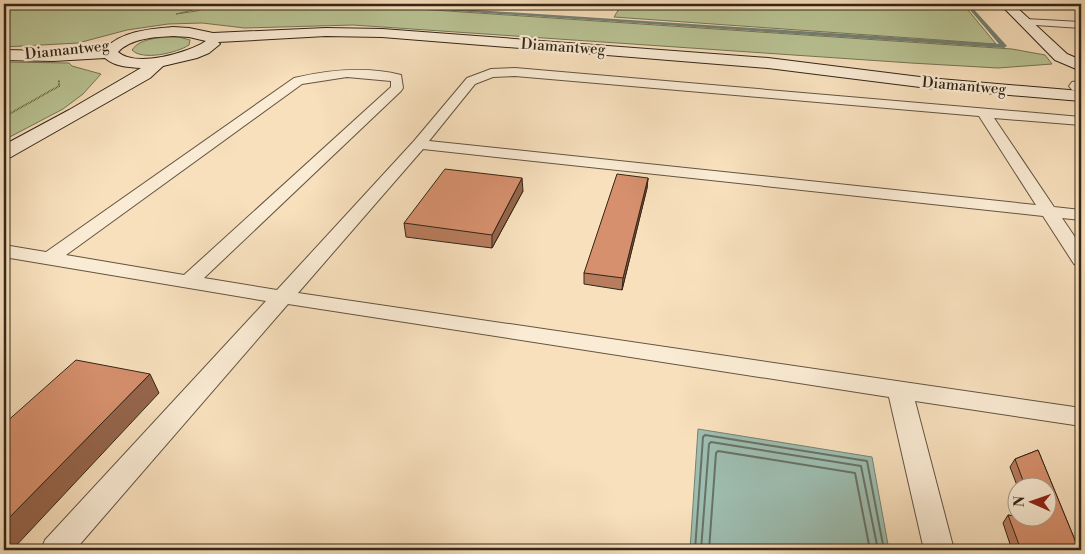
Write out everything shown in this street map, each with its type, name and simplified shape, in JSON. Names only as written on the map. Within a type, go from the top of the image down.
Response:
[{"type":"street","points":[[1006,4],[1061,57],[1081,66]]},
{"type":"street","name":"Diamantweg","points":[[212,41],[348,31],[817,68],[928,83],[1080,89]]},
{"type":"street","points":[[170,32],[197,32],[212,41],[193,54],[158,62],[118,60],[113,49],[140,36],[170,32]]},
{"type":"street","name":"Diamantweg","points":[[10,55],[53,56],[113,49]]},
{"type":"street","points":[[1061,57],[1057,64],[1080,89]]},
{"type":"street","points":[[101,99],[120,74],[133,62]]},
{"type":"street","points":[[4,153],[144,74],[158,62]]},
{"type":"lane","points":[[1025,22],[1081,25]]},
{"type":"lane","points":[[56,550],[419,144],[471,80],[491,73],[515,72],[1081,121]]},
{"type":"lane","points":[[50,258],[298,81],[319,75],[344,73],[374,74],[396,78],[397,88],[189,281]]},
{"type":"lane","points":[[983,112],[1081,260]]},
{"type":"lane","points":[[419,144],[1081,215]]},
{"type":"lane","points":[[4,251],[283,297],[1081,417]]},
{"type":"lane","points":[[900,390],[939,550]]},
{"type":"path","points":[[4,117],[59,86],[59,78]]},
{"type":"green space","points":[[4,4],[154,4],[147,5],[159,8],[164,6],[160,4],[204,4],[197,9],[176,14],[197,11],[211,4],[344,4],[1012,49],[1045,55],[1052,64],[998,68],[353,25],[245,28],[202,23],[168,24],[127,30],[78,43],[4,47]]},
{"type":"green space","points":[[622,4],[963,4],[996,44],[614,17]]},
{"type":"green space","points":[[179,37],[190,40],[189,45],[160,55],[143,55],[132,50],[141,42],[147,40]]},
{"type":"green space","points":[[4,62],[69,63],[72,66],[101,74],[83,94],[63,109],[4,140]]},
{"type":"water","points":[[698,429],[872,457],[889,550],[690,550]]},
{"type":"building","points":[[445,169],[522,178],[492,235],[404,223]]},
{"type":"building","points":[[617,174],[648,178],[623,278],[584,273]]},
{"type":"building","points":[[76,360],[150,374],[4,523],[4,424]]},
{"type":"building","points":[[1038,450],[1049,476],[1021,476],[1015,459]]},
{"type":"building","points":[[1058,499],[1079,550],[1021,550],[1012,526],[1058,526]]},
{"type":"waterway","points":[[365,4],[1004,46],[967,4]]}]
